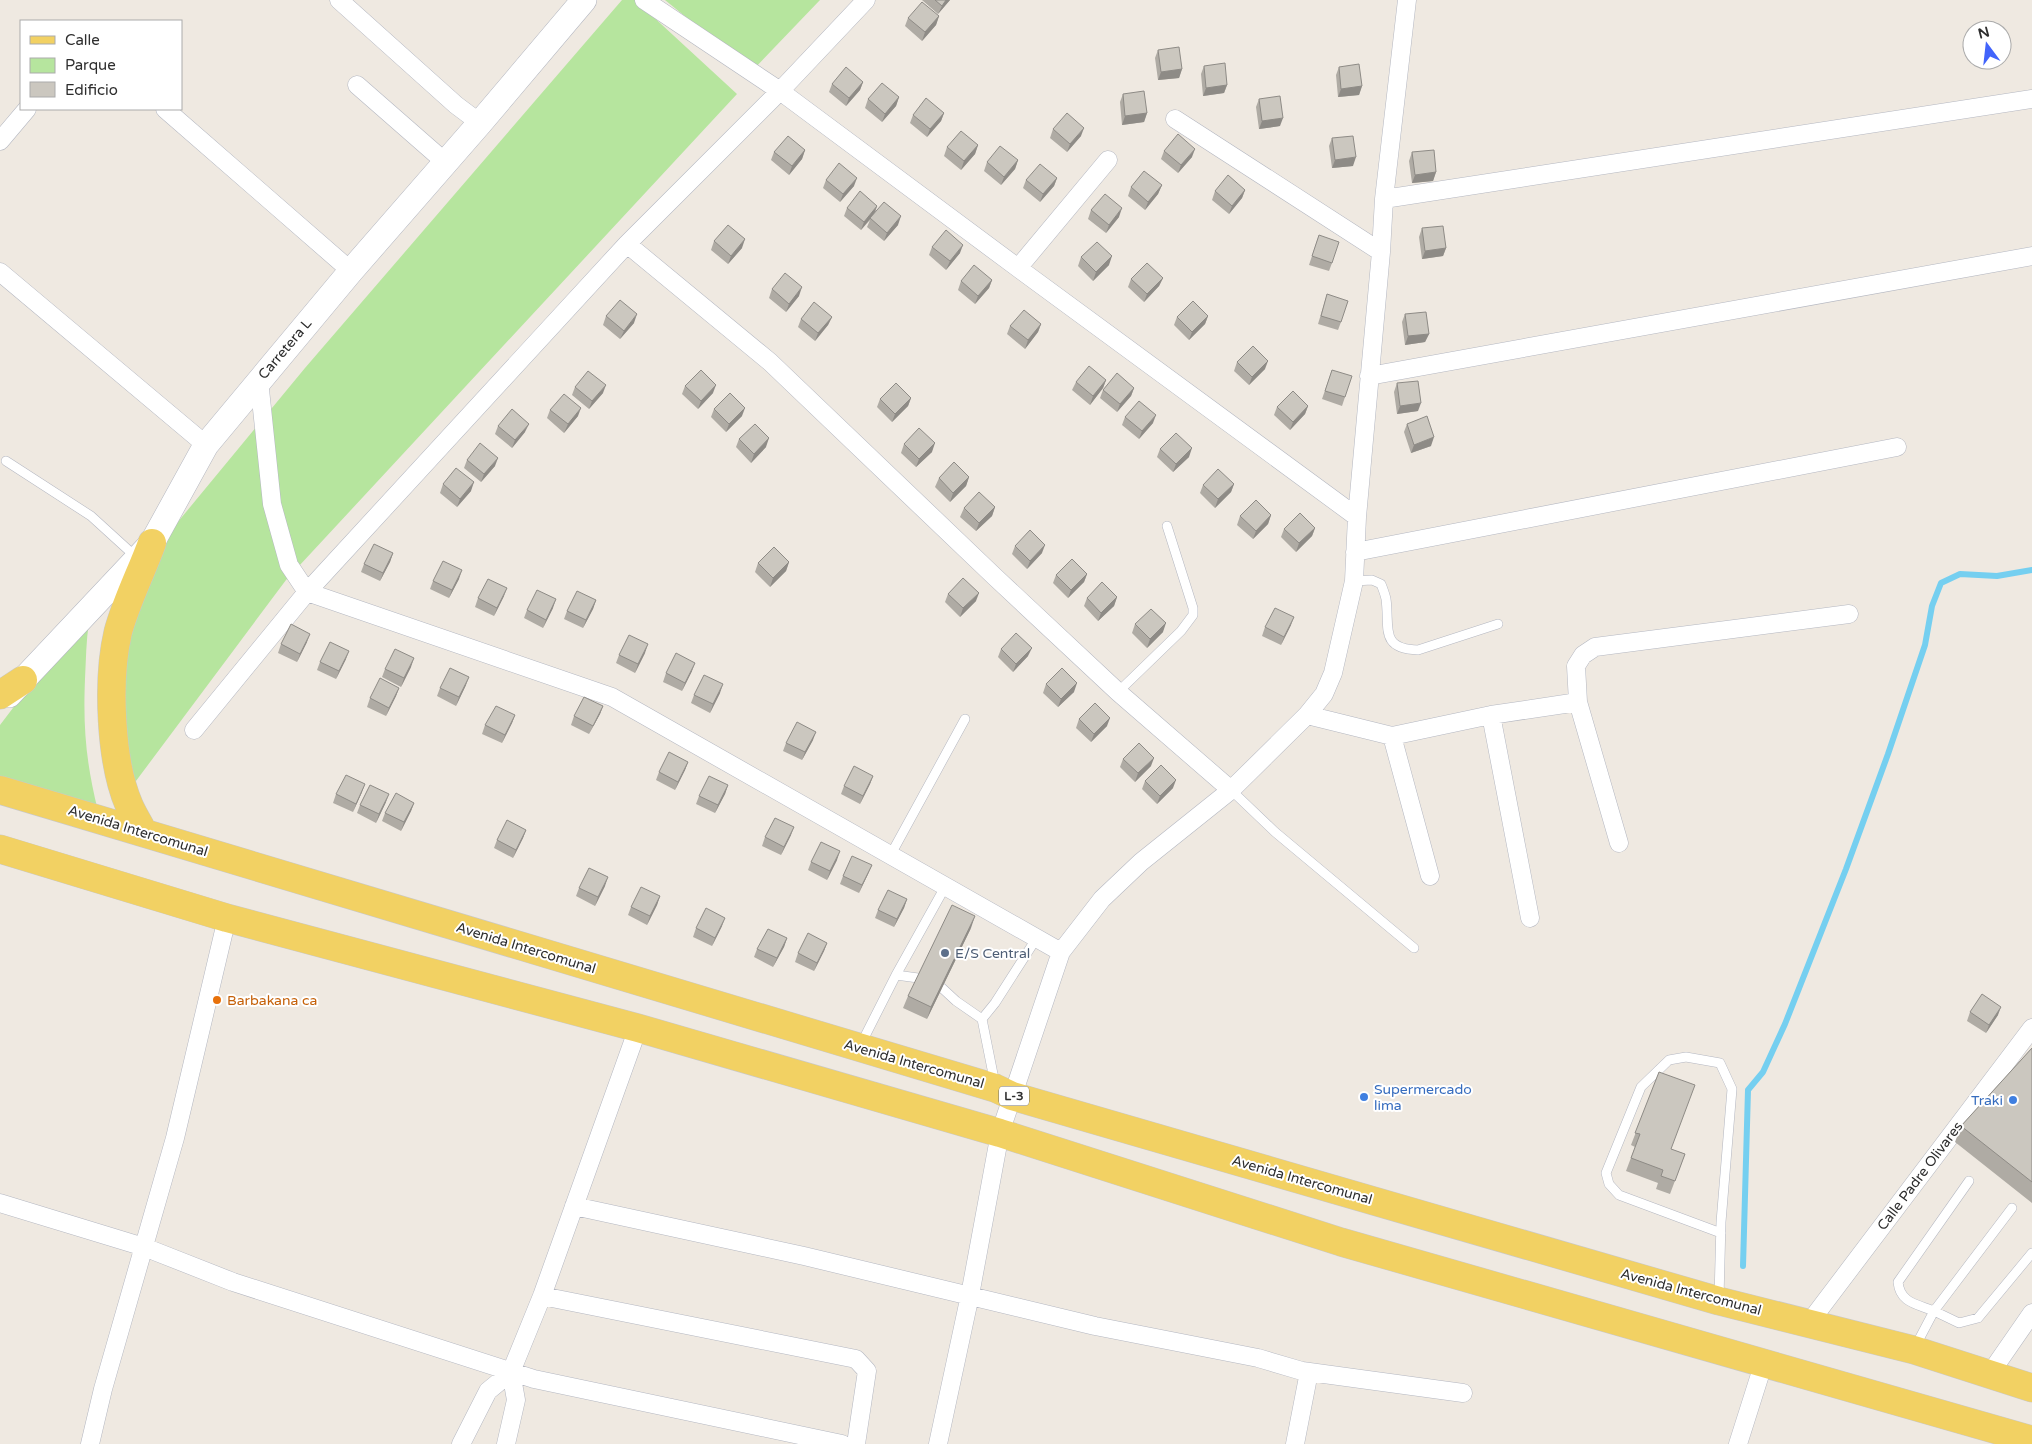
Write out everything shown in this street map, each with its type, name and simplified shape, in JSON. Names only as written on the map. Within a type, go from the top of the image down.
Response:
[{"type":"main road","points":[[143,832],[129,805],[120,774],[111,693],[118,633],[145,551]]},
{"type":"main road","points":[[0,695],[23,680]]},
{"type":"main road","name":"Avenida Intercomunal","points":[[0,790],[1004,1092],[1719,1301],[1914,1350],[2032,1388]]},
{"type":"main road","points":[[0,849],[227,918],[638,1028],[1000,1133],[1341,1242],[1764,1362],[1988,1436],[2032,1440]]},
{"type":"street","points":[[340,0],[456,105],[480,123]]},
{"type":"street","name":"Carretera L","points":[[0,705],[145,551],[206,445],[350,271],[480,123],[584,0]]},
{"type":"street","points":[[644,0],[780,91],[1357,516]]},
{"type":"street","points":[[194,730],[307,592],[627,244],[780,91],[866,0]]},
{"type":"street","points":[[938,1444],[970,1295],[1000,1133],[1004,1092],[1060,952],[1102,899],[1141,862],[1231,790],[1307,715],[1324,694],[1333,673],[1354,581],[1357,516],[1381,252],[1384,199],[1407,0]]},
{"type":"street","points":[[357,85],[445,162]]},
{"type":"street","points":[[1384,199],[2032,99]]},
{"type":"street","points":[[0,141],[26,110]]},
{"type":"street","points":[[166,110],[350,271]]},
{"type":"street","points":[[1175,119],[1381,252]]},
{"type":"street","points":[[1018,268],[1108,160]]},
{"type":"street","points":[[627,244],[770,362],[1118,692],[1231,790]]},
{"type":"street","points":[[1369,376],[2032,256]]},
{"type":"street","points":[[0,272],[206,445]]},
{"type":"street","points":[[259,380],[272,504],[289,565],[307,592],[612,697],[1060,952]]},
{"type":"street","points":[[1355,552],[1897,447]]},
{"type":"street","points":[[1619,843],[1578,702],[1576,666],[1583,655],[1595,647],[1849,614]]},
{"type":"street","points":[[1307,715],[1392,736],[1491,716],[1578,702]]},
{"type":"street","points":[[1491,716],[1530,918]]},
{"type":"street","points":[[1392,736],[1430,876]]},
{"type":"street","points":[[90,1444],[103,1389],[174,1138],[227,918]]},
{"type":"street","points":[[461,1444],[488,1391],[510,1372],[542,1296],[638,1028]]},
{"type":"street","name":"Calle Padre Olivares","points":[[1809,1323],[2032,1028]]},
{"type":"street","points":[[0,1202],[144,1246],[233,1282],[534,1379],[842,1444]]},
{"type":"street","points":[[574,1206],[804,1256],[1095,1326],[1258,1358],[1309,1372],[1463,1393]]},
{"type":"street","points":[[542,1296],[856,1359],[867,1371],[856,1444]]},
{"type":"street","points":[[1989,1374],[2032,1313]]},
{"type":"street","points":[[1738,1444],[1764,1362]]},
{"type":"street","points":[[506,1444],[516,1400],[510,1372]]},
{"type":"street","points":[[1295,1444],[1309,1372]]},
{"type":"lane","points":[[6,461],[145,551]]},
{"type":"lane","points":[[1118,692],[1181,631],[1193,615],[1193,608],[1167,526]]},
{"type":"lane","points":[[1354,581],[1372,580],[1381,584],[1386,599],[1388,636],[1396,646],[1407,650],[1418,650],[1498,624]]},
{"type":"lane","points":[[890,856],[965,719]]},
{"type":"lane","points":[[1231,790],[1275,832],[1414,948]]},
{"type":"lane","points":[[859,1048],[896,975],[945,887]]},
{"type":"lane","points":[[982,1019],[995,1003],[1036,939]]},
{"type":"lane","points":[[896,975],[918,978]]},
{"type":"lane","points":[[942,988],[956,1001],[982,1019],[1004,1092]]},
{"type":"lane","points":[[1719,1301],[1721,1233],[1732,1089],[1720,1063],[1686,1056],[1669,1060],[1641,1087],[1606,1173],[1609,1184],[1619,1194],[1721,1233]]},
{"type":"lane","points":[[1969,1181],[1898,1282],[1899,1292],[1905,1299],[1959,1323],[1978,1318],[2032,1253]]},
{"type":"lane","points":[[1914,1350],[1934,1311],[2012,1208]]},
{"type":"green space","points":[[622,0],[635,0],[737,94],[286,580],[127,793],[116,742],[134,575],[305,368]]},
{"type":"green space","points":[[665,0],[820,0],[752,71]]},
{"type":"green space","points":[[81,619],[89,622],[84,714],[88,761],[98,811],[0,778],[0,725]]},
{"type":"building","points":[[935,0],[946,0],[942,6]]},
{"type":"building","points":[[922,2],[939,16],[925,32],[908,18]]},
{"type":"building","points":[[1179,47],[1182,69],[1161,72],[1158,50]]},
{"type":"building","points":[[1225,63],[1227,85],[1206,88],[1204,66]]},
{"type":"building","points":[[1359,64],[1362,86],[1341,89],[1339,67]]},
{"type":"building","points":[[846,67],[863,82],[849,98],[832,84]]},
{"type":"building","points":[[882,83],[899,97],[885,114],[868,99]]},
{"type":"building","points":[[1144,91],[1147,113],[1125,116],[1123,94]]},
{"type":"building","points":[[1280,96],[1283,118],[1262,121],[1259,99]]},
{"type":"building","points":[[926,98],[944,113],[930,129],[913,115]]},
{"type":"building","points":[[1067,113],[1084,128],[1070,144],[1053,129]]},
{"type":"building","points":[[961,131],[978,145],[964,161],[947,147]]},
{"type":"building","points":[[1178,134],[1195,149],[1181,165],[1164,151]]},
{"type":"building","points":[[788,136],[805,150],[792,166],[774,152]]},
{"type":"building","points":[[1353,136],[1356,157],[1335,160],[1332,138]]},
{"type":"building","points":[[1000,146],[1018,160],[1004,177],[987,162]]},
{"type":"building","points":[[1434,150],[1436,172],[1415,175],[1412,152]]},
{"type":"building","points":[[839,163],[857,178],[843,194],[826,180]]},
{"type":"building","points":[[1040,164],[1057,178],[1043,194],[1026,180]]},
{"type":"building","points":[[1144,171],[1162,185],[1148,202],[1131,187]]},
{"type":"building","points":[[1228,175],[1245,190],[1232,206],[1215,191]]},
{"type":"building","points":[[860,191],[877,206],[864,222],[847,208]]},
{"type":"building","points":[[1105,194],[1122,208],[1109,225],[1091,210]]},
{"type":"building","points":[[884,202],[901,216],[887,233],[870,218]]},
{"type":"building","points":[[728,225],[745,239],[731,256],[714,241]]},
{"type":"building","points":[[1443,226],[1446,248],[1425,251],[1422,228]]},
{"type":"building","points":[[946,230],[963,245],[950,261],[932,247]]},
{"type":"building","points":[[1319,235],[1339,242],[1332,263],[1312,256]]},
{"type":"building","points":[[1097,242],[1112,256],[1096,272],[1081,257]]},
{"type":"building","points":[[1147,263],[1163,278],[1147,294],[1131,279]]},
{"type":"building","points":[[974,265],[992,280],[978,296],[961,281]]},
{"type":"building","points":[[785,273],[802,287],[789,304],[772,289]]},
{"type":"building","points":[[1327,294],[1348,301],[1341,322],[1321,316]]},
{"type":"building","points":[[620,300],[637,314],[624,331],[606,316]]},
{"type":"building","points":[[1193,301],[1208,316],[1192,332],[1177,317]]},
{"type":"building","points":[[814,302],[832,317],[818,333],[801,319]]},
{"type":"building","points":[[1024,310],[1041,324],[1028,340],[1010,326]]},
{"type":"building","points":[[1426,312],[1429,334],[1408,336],[1405,314]]},
{"type":"building","points":[[1253,346],[1268,361],[1252,377],[1237,362]]},
{"type":"building","points":[[1089,366],[1106,380],[1093,396],[1076,382]]},
{"type":"building","points":[[701,370],[716,385],[701,401],[685,386]]},
{"type":"building","points":[[1332,370],[1352,376],[1345,397],[1325,391]]},
{"type":"building","points":[[588,371],[606,385],[592,401],[575,387]]},
{"type":"building","points":[[1117,373],[1134,388],[1120,404],[1103,390]]},
{"type":"building","points":[[1418,381],[1421,403],[1400,406],[1397,383]]},
{"type":"building","points":[[896,383],[911,398],[895,414],[880,399]]},
{"type":"building","points":[[1293,391],[1308,406],[1293,422],[1277,407]]},
{"type":"building","points":[[730,393],[745,408],[729,424],[714,409]]},
{"type":"building","points":[[564,394],[581,408],[568,424],[550,410]]},
{"type":"building","points":[[1139,401],[1156,415],[1142,431],[1125,417]]},
{"type":"building","points":[[512,409],[529,424],[515,440],[498,426]]},
{"type":"building","points":[[1427,416],[1434,437],[1414,445],[1407,424]]},
{"type":"building","points":[[755,424],[769,438],[754,454],[739,439]]},
{"type":"building","points":[[919,428],[935,443],[919,459],[904,444]]},
{"type":"building","points":[[1176,433],[1192,448],[1176,464],[1160,449]]},
{"type":"building","points":[[480,443],[498,458],[484,474],[467,460]]},
{"type":"building","points":[[954,462],[969,477],[953,493],[939,478]]},
{"type":"building","points":[[456,468],[474,482],[460,499],[443,484]]},
{"type":"building","points":[[1218,469],[1234,484],[1218,499],[1203,485]]},
{"type":"building","points":[[979,492],[995,507],[979,523],[964,508]]},
{"type":"building","points":[[1256,500],[1271,515],[1256,531],[1240,516]]},
{"type":"building","points":[[1300,513],[1315,528],[1299,543],[1284,529]]},
{"type":"building","points":[[1030,530],[1045,545],[1030,561],[1015,546]]},
{"type":"building","points":[[374,544],[393,553],[383,573],[364,564]]},
{"type":"building","points":[[774,547],[789,562],[773,578],[758,563]]},
{"type":"building","points":[[1072,559],[1087,574],[1071,590],[1056,575]]},
{"type":"building","points":[[443,561],[462,570],[452,590],[433,581]]},
{"type":"building","points":[[963,578],[979,593],[963,608],[948,594]]},
{"type":"building","points":[[488,579],[507,588],[497,608],[478,598]]},
{"type":"building","points":[[1102,582],[1117,597],[1101,613],[1087,598]]},
{"type":"building","points":[[537,590],[556,599],[546,620],[527,610]]},
{"type":"building","points":[[577,591],[596,600],[586,620],[567,611]]},
{"type":"building","points":[[1275,608],[1294,617],[1284,637],[1265,627]]},
{"type":"building","points":[[1151,609],[1166,623],[1150,639],[1135,624]]},
{"type":"building","points":[[291,624],[310,634],[300,654],[281,644]]},
{"type":"building","points":[[1016,633],[1032,648],[1016,664],[1001,649]]},
{"type":"building","points":[[629,635],[648,644],[638,664],[619,655]]},
{"type":"building","points":[[330,642],[349,651],[339,671],[320,662]]},
{"type":"building","points":[[395,649],[414,658],[404,678],[385,669]]},
{"type":"building","points":[[676,653],[695,663],[685,683],[666,673]]},
{"type":"building","points":[[450,668],[469,677],[459,697],[440,688]]},
{"type":"building","points":[[1062,668],[1077,683],[1061,699],[1046,684]]},
{"type":"building","points":[[704,675],[723,684],[713,704],[694,695]]},
{"type":"building","points":[[380,678],[399,688],[389,708],[370,698]]},
{"type":"building","points":[[584,697],[603,706],[593,726],[574,716]]},
{"type":"building","points":[[1095,703],[1110,718],[1094,734],[1079,719]]},
{"type":"building","points":[[496,706],[515,715],[505,735],[485,725]]},
{"type":"building","points":[[797,722],[816,732],[805,752],[786,743]]},
{"type":"building","points":[[1139,743],[1154,758],[1138,773],[1123,759]]},
{"type":"building","points":[[669,752],[688,762],[678,782],[659,772]]},
{"type":"building","points":[[1161,765],[1176,780],[1160,796],[1145,781]]},
{"type":"building","points":[[854,766],[873,776],[863,796],[844,786]]},
{"type":"building","points":[[346,775],[365,784],[356,804],[336,794]]},
{"type":"building","points":[[709,776],[728,785],[718,805],[699,796]]},
{"type":"building","points":[[370,785],[389,794],[379,814],[360,805]]},
{"type":"building","points":[[396,793],[414,803],[404,822],[385,813]]},
{"type":"building","points":[[775,818],[794,827],[784,847],[765,837]]},
{"type":"building","points":[[507,820],[526,830],[516,850],[497,840]]},
{"type":"building","points":[[821,842],[840,851],[830,871],[811,862]]},
{"type":"building","points":[[852,856],[872,865],[862,885],[843,876]]},
{"type":"building","points":[[589,868],[608,877],[598,897],[579,888]]},
{"type":"building","points":[[641,887],[660,896],[650,916],[631,907]]},
{"type":"building","points":[[888,890],[907,899],[897,919],[878,910]]},
{"type":"building","name":"E/S Central","points":[[952,905],[975,916],[931,1007],[908,996]]},
{"type":"building","points":[[706,908],[725,918],[715,938],[696,928]]},
{"type":"building","points":[[768,929],[787,938],[777,958],[757,949]]},
{"type":"building","points":[[808,933],[827,943],[817,963],[798,953]]},
{"type":"building","points":[[1982,994],[2001,1007],[1989,1025],[1970,1012]]},
{"type":"building","name":"Traki","points":[[2032,1048],[2032,1182],[1961,1126]]},
{"type":"building","points":[[1659,1072],[1695,1085],[1671,1149],[1685,1154],[1675,1181],[1661,1176],[1663,1170],[1631,1158],[1640,1134],[1635,1133]]},
{"type":"waterway","points":[[1743,1266],[1748,1090],[1763,1072],[1785,1024],[1846,869],[1925,645],[1932,606],[1941,583],[1960,574],[1997,576],[2032,570]]},
{"type":"place","name":"E/S Central","points":[[945,953]]},
{"type":"place","name":"Barbakana ca","points":[[217,1000]]},
{"type":"place","name":"Supermercado lima","points":[[1364,1097]]},
{"type":"place","name":"Traki","points":[[2013,1100]]}]
